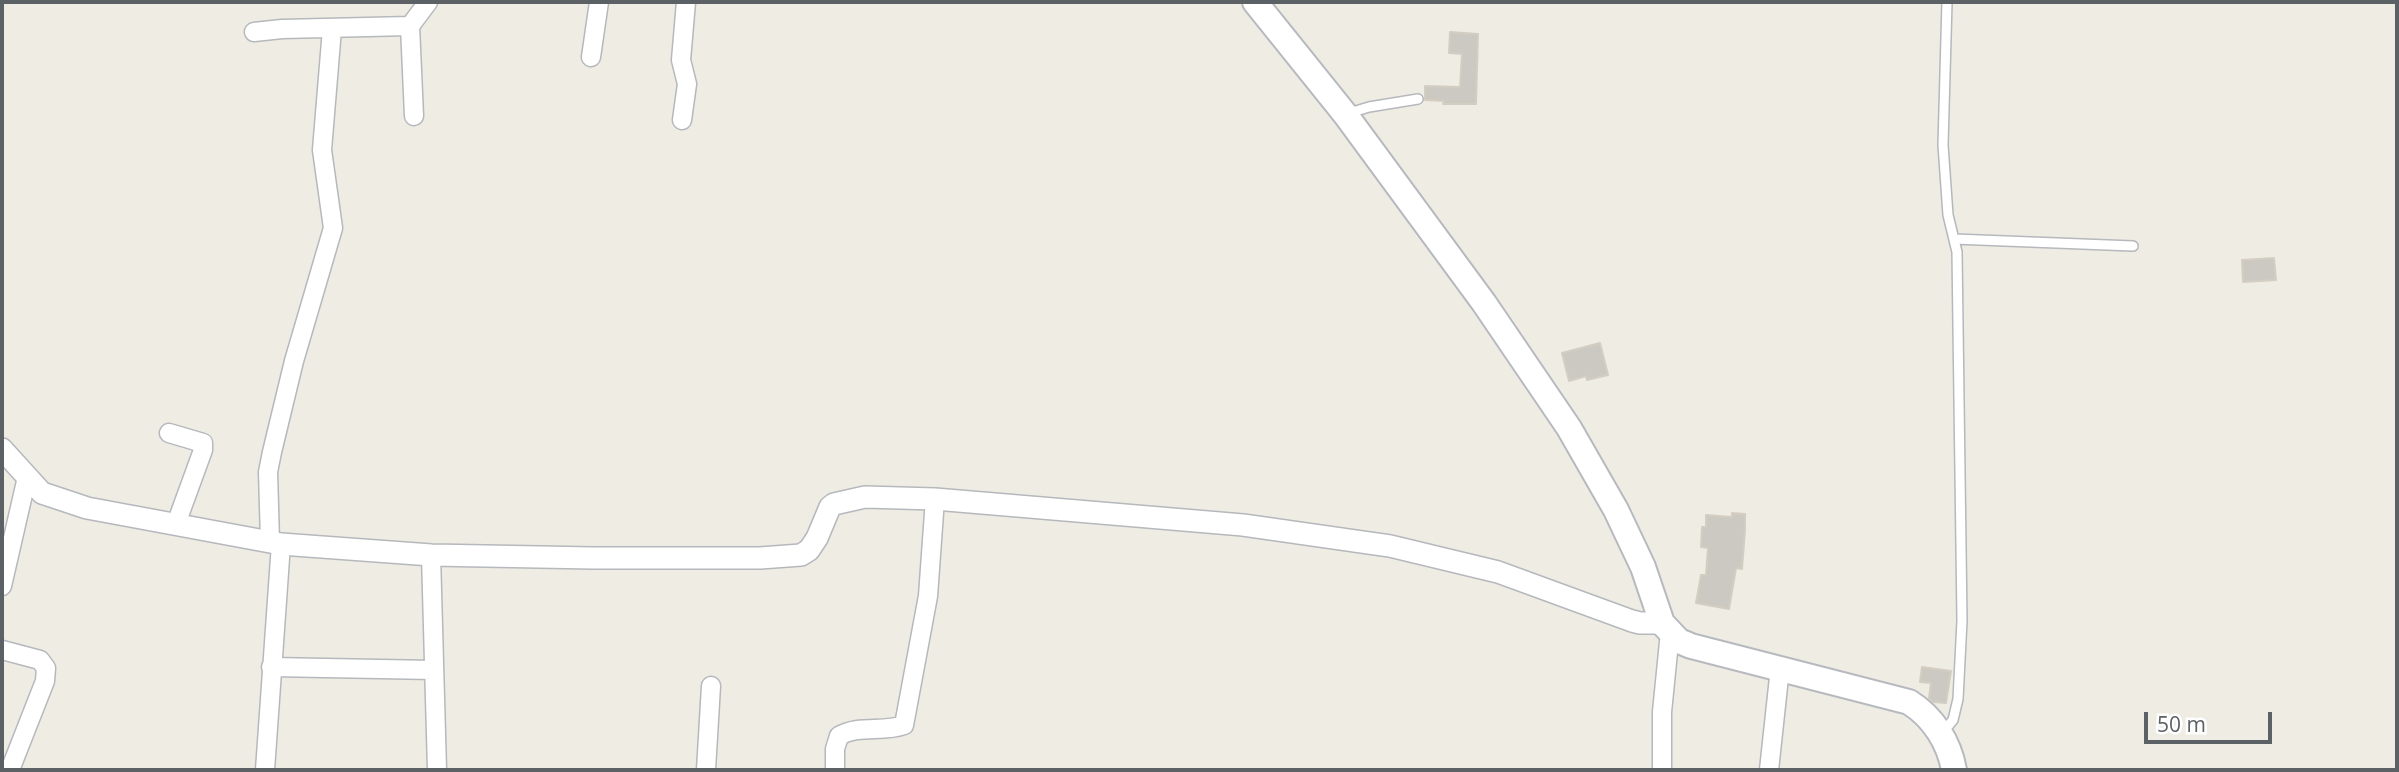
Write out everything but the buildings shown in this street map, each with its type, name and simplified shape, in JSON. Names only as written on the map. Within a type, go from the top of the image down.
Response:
[{"type":"main road","points":[[1256,2],[1345,114],[1484,303],[1569,428],[1616,510],[1643,567],[1666,627],[1679,641],[1691,646],[1909,702],[1922,710],[1941,734],[1952,758],[1954,770]]},
{"type":"street","points":[[414,116],[410,26],[428,2]]},
{"type":"street","points":[[591,57],[599,2]]},
{"type":"street","points":[[682,120],[687,84],[681,60],[686,2]]},
{"type":"street","points":[[254,32],[410,26]]},
{"type":"street","points":[[265,770],[275,542],[268,484],[272,452],[294,361],[333,228],[322,150],[332,29]]},
{"type":"street","points":[[169,433],[203,443],[203,450],[176,524]]},
{"type":"street","points":[[2,449],[41,493],[87,508],[275,542],[431,555],[760,558],[802,555],[817,538],[830,507],[865,497],[934,499],[1243,526],[1390,546],[1498,572],[1632,621],[1666,627],[1661,770]]},
{"type":"street","points":[[2,586],[27,477]]},
{"type":"street","points":[[835,770],[835,749],[839,736],[849,730],[892,729],[904,725],[928,596],[934,499]]},
{"type":"street","points":[[431,555],[437,770]]},
{"type":"street","points":[[2,650],[40,660],[46,668],[45,681],[10,770]]},
{"type":"street","points":[[271,667],[434,670]]},
{"type":"street","points":[[1769,770],[1780,668]]},
{"type":"street","points":[[706,770],[710,687]]},
{"type":"lane","points":[[1941,734],[1953,720],[1958,699],[1962,621],[1957,252],[1948,215],[1943,145],[1947,2]]},
{"type":"lane","points":[[1345,114],[1419,99]]},
{"type":"lane","points":[[1955,239],[2133,246]]}]
